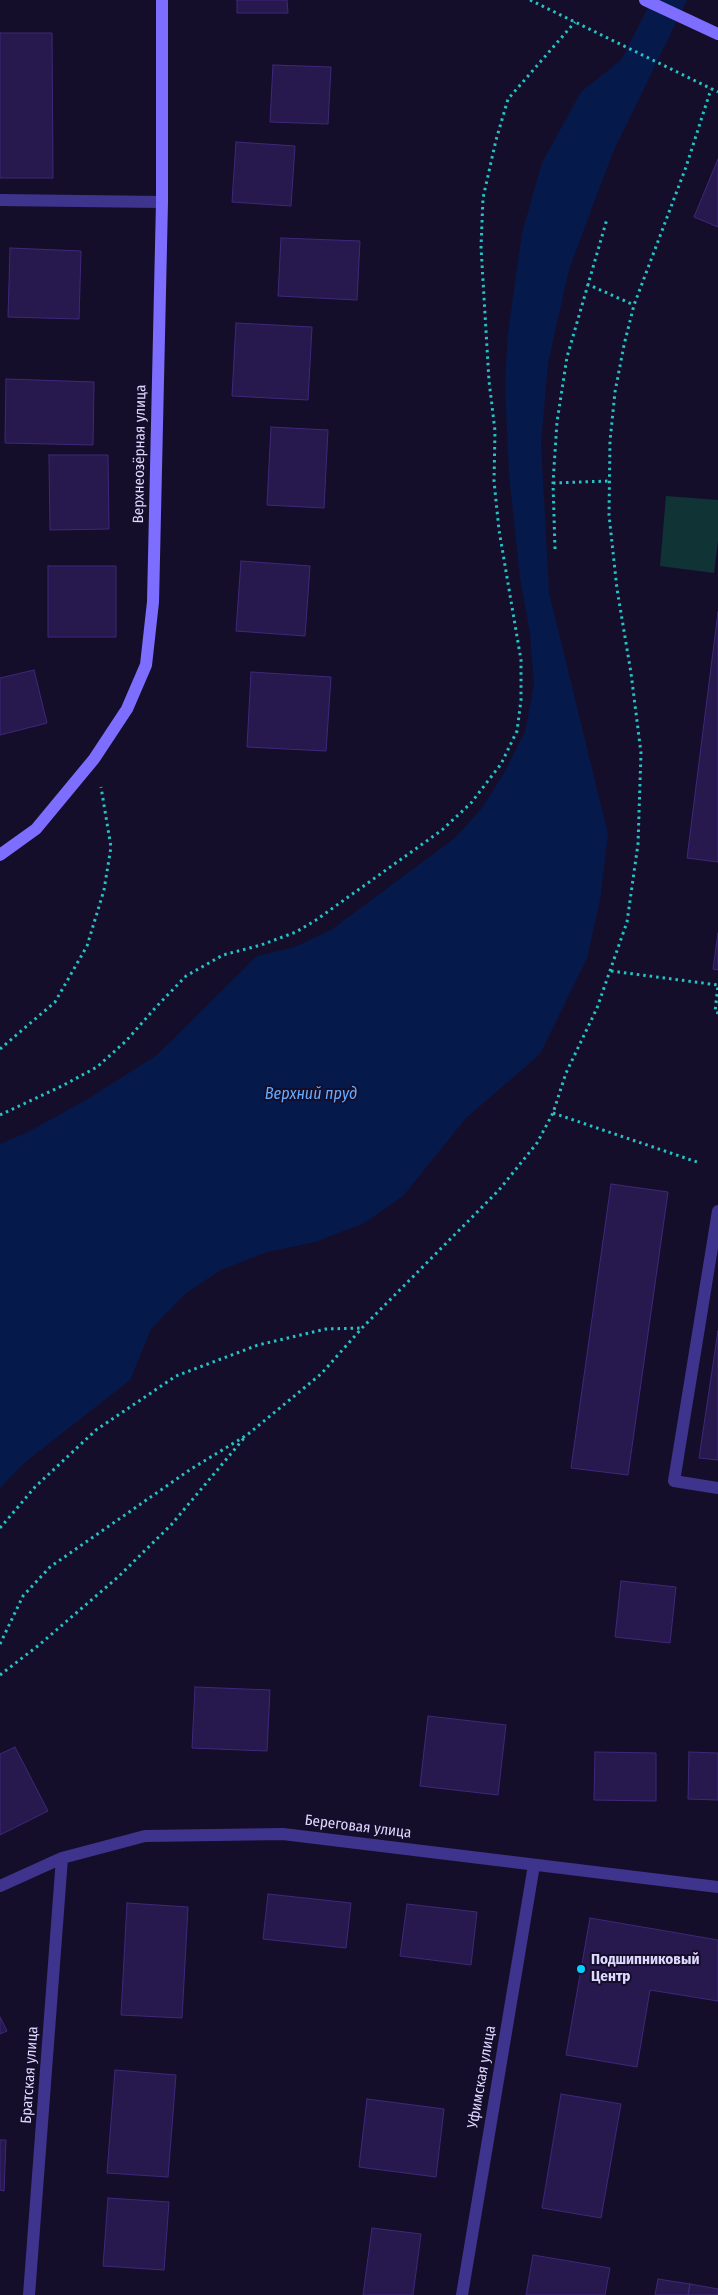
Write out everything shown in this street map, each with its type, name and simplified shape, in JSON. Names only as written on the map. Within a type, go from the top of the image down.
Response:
[{"type":"street","name":"Верхнеозёрная улица","points":[[0,855],[36,829],[94,759],[127,709],[146,665],[153,602],[162,202],[162,0]]},
{"type":"street","points":[[645,0],[718,34]]},
{"type":"street","points":[[0,200],[162,202]]},
{"type":"street","points":[[718,1211],[674,1481],[718,1488]]},
{"type":"street","name":"Береговая улица","points":[[0,1886],[62,1858],[145,1836],[283,1834],[718,1887]]},
{"type":"street","name":"Братская улица","points":[[30,2295],[62,1858]]},
{"type":"street","name":"Уфимская улица","points":[[462,2295],[534,1865]]},
{"type":"path","points":[[530,0],[718,92]]},
{"type":"path","points":[[0,1115],[62,1086],[97,1067],[126,1042],[186,976],[223,955],[261,945],[296,932],[316,920],[442,830],[471,803],[501,764],[517,731],[521,700],[521,660],[499,530],[494,482],[495,431],[489,381],[480,247],[483,198],[496,140],[508,99],[575,22]]},
{"type":"path","points":[[0,1644],[23,1596],[50,1567],[191,1469],[247,1435],[321,1374],[362,1328],[499,1190],[537,1143],[553,1113],[566,1073],[597,1008],[627,922],[638,844],[641,753],[632,673],[612,548],[609,481],[610,442],[615,392],[634,305],[686,167],[711,89]]},
{"type":"path","points":[[555,549],[553,483],[557,422],[567,357],[607,219]]},
{"type":"path","points":[[587,284],[634,305]]},
{"type":"path","points":[[553,483],[609,481]]},
{"type":"path","points":[[0,1049],[55,1002],[87,946],[104,890],[111,847],[106,805],[94,759]]},
{"type":"path","points":[[611,971],[718,985],[715,1012],[718,1013]]},
{"type":"path","points":[[553,1113],[700,1163]]},
{"type":"path","points":[[0,1528],[35,1488],[96,1430],[176,1376],[258,1345],[326,1328],[362,1328]]},
{"type":"path","points":[[0,1675],[39,1645],[118,1577],[171,1525],[247,1435]]},
{"type":"green space","points":[[666,496],[718,500],[718,540],[714,573],[660,566]]},
{"type":"water","name":"Верхний пруд","points":[[652,0],[687,0],[613,152],[569,269],[548,363],[541,443],[549,593],[608,834],[600,900],[587,958],[540,1054],[466,1118],[403,1196],[364,1223],[315,1242],[267,1252],[221,1270],[186,1293],[151,1329],[130,1380],[24,1463],[0,1488],[0,1144],[28,1132],[88,1099],[157,1055],[257,956],[295,947],[331,930],[455,838],[482,808],[504,773],[525,732],[534,685],[530,633],[520,577],[509,474],[505,384],[508,333],[522,233],[542,163],[581,92],[621,60]]},
{"type":"building","points":[[237,0],[287,0],[288,13],[237,13]]},
{"type":"building","points":[[0,33],[52,33],[53,178],[0,178]]},
{"type":"building","points":[[273,65],[331,67],[328,124],[270,122]]},
{"type":"building","points":[[236,142],[295,146],[291,206],[232,202]]},
{"type":"building","points":[[718,159],[718,227],[694,217]]},
{"type":"building","points":[[281,238],[360,241],[357,300],[278,296]]},
{"type":"building","points":[[10,248],[81,251],[79,319],[8,317]]},
{"type":"building","points":[[236,323],[312,327],[308,400],[232,396]]},
{"type":"building","points":[[6,379],[94,382],[93,445],[5,443]]},
{"type":"building","points":[[271,427],[328,430],[324,508],[267,505]]},
{"type":"building","points":[[49,455],[108,455],[109,529],[50,530]]},
{"type":"building","points":[[241,561],[310,566],[305,636],[236,631]]},
{"type":"building","points":[[48,566],[116,566],[116,637],[48,637]]},
{"type":"building","points":[[718,612],[718,862],[687,858]]},
{"type":"building","points":[[34,670],[47,723],[0,735],[0,678]]},
{"type":"building","points":[[251,672],[331,677],[326,751],[247,747]]},
{"type":"building","points":[[718,933],[718,970],[713,969]]},
{"type":"building","points":[[611,1184],[668,1192],[628,1475],[571,1468]]},
{"type":"building","points":[[718,1331],[718,1460],[699,1458]]},
{"type":"building","points":[[621,1581],[676,1587],[670,1643],[615,1637]]},
{"type":"building","points":[[195,1687],[270,1690],[267,1751],[192,1748]]},
{"type":"building","points":[[428,1716],[506,1725],[498,1795],[420,1786]]},
{"type":"building","points":[[15,1747],[48,1811],[0,1835],[0,1754]]},
{"type":"building","points":[[595,1752],[656,1753],[656,1801],[594,1800]]},
{"type":"building","points":[[689,1752],[718,1753],[718,1800],[688,1799]]},
{"type":"building","points":[[268,1894],[351,1903],[346,1948],[263,1939]]},
{"type":"building","points":[[127,1903],[188,1907],[182,2018],[121,2015]]},
{"type":"building","points":[[407,1904],[477,1912],[471,1965],[400,1956]]},
{"type":"building","points":[[590,1918],[718,1940],[718,2001],[650,1990],[637,2067],[566,2055]]},
{"type":"building","points":[[0,2017],[7,2031],[0,2034]]},
{"type":"building","points":[[115,2070],[176,2075],[168,2177],[107,2173]]},
{"type":"building","points":[[561,2094],[621,2104],[601,2218],[542,2208]]},
{"type":"building","points":[[367,2099],[444,2109],[436,2177],[359,2167]]},
{"type":"building","points":[[0,2140],[6,2140],[4,2191],[0,2190]]},
{"type":"building","points":[[108,2198],[169,2202],[164,2270],[103,2266]]},
{"type":"building","points":[[372,2228],[421,2234],[413,2295],[363,2295]]},
{"type":"building","points":[[533,2255],[610,2268],[605,2295],[526,2295]]},
{"type":"building","points":[[658,2279],[690,2284],[688,2295],[655,2295]]},
{"type":"building","points":[[690,2284],[718,2289],[718,2295],[688,2295]]},
{"type":"place","name":"Подшипниковый Центр","points":[[581,1969]]}]
